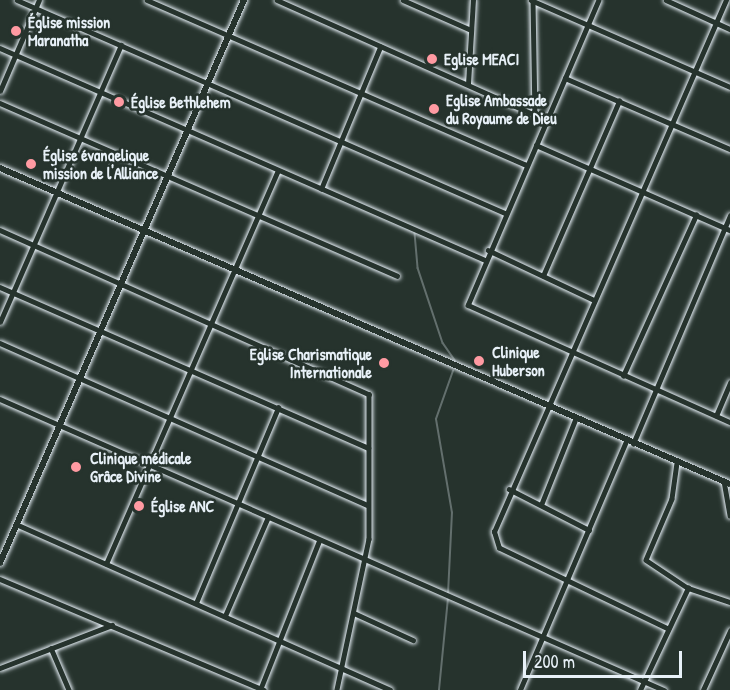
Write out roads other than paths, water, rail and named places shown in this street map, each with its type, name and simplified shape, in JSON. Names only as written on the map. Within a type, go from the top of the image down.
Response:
[{"type":"street","points":[[17,0],[505,213]]},
{"type":"street","points":[[0,91],[39,0]]},
{"type":"street","points":[[147,0],[526,165]]},
{"type":"street","points":[[0,563],[57,424],[244,0]]},
{"type":"street","points":[[277,0],[546,120]]},
{"type":"street","points":[[403,0],[471,30]]},
{"type":"street","points":[[468,84],[473,0]]},
{"type":"street","points":[[535,115],[532,0],[730,87]]},
{"type":"street","points":[[599,0],[488,250],[468,306],[730,423]]},
{"type":"street","points":[[666,0],[730,29]]},
{"type":"street","points":[[668,629],[499,548],[494,532],[509,489],[568,352],[726,0]]},
{"type":"street","points":[[0,322],[121,45]]},
{"type":"street","points":[[321,189],[380,46]]},
{"type":"street","points":[[0,48],[188,126],[278,171],[485,260]]},
{"type":"street","points":[[565,78],[730,149]]},
{"type":"street","points":[[543,276],[619,101]]},
{"type":"street","points":[[0,103],[80,140],[397,276]]},
{"type":"street","points":[[536,145],[728,229]]},
{"type":"street","points":[[0,168],[575,420],[727,483],[730,515]]},
{"type":"street","points":[[106,564],[256,216],[278,171]]},
{"type":"street","points":[[623,375],[696,215]]},
{"type":"street","points":[[520,690],[589,530],[656,390],[728,229],[730,216]]},
{"type":"street","points":[[0,230],[369,394],[369,539],[362,561],[354,613],[337,690]]},
{"type":"street","points":[[488,250],[592,299]]},
{"type":"street","points":[[0,287],[368,448]]},
{"type":"street","points":[[0,343],[78,376],[168,419],[368,505]]},
{"type":"street","points":[[716,416],[730,383]]},
{"type":"street","points":[[0,399],[542,641],[663,690]]},
{"type":"street","points":[[196,603],[278,408]]},
{"type":"street","points":[[541,505],[575,420]]},
{"type":"street","points":[[677,463],[672,499],[646,560],[688,588],[730,602]]},
{"type":"street","points":[[509,489],[589,530]]},
{"type":"street","points":[[225,616],[268,517]]},
{"type":"street","points":[[16,524],[390,690]]},
{"type":"street","points":[[0,579],[261,689],[278,639],[319,541]]},
{"type":"street","points":[[640,690],[688,588]]},
{"type":"street","points":[[354,613],[413,640]]},
{"type":"street","points":[[0,668],[112,625]]},
{"type":"street","points":[[703,690],[730,631]]},
{"type":"street","points":[[51,648],[69,690]]},
{"type":"waterway","points":[[415,233],[418,268],[443,343],[455,360]]},
{"type":"waterway","points":[[448,594],[452,513],[436,419],[453,371]]},
{"type":"waterway","points":[[439,690],[448,599]]},
{"type":"place","name":"Église mission Maranatha","points":[[16,31]]},
{"type":"place","name":"Eglise MEACI","points":[[432,59]]},
{"type":"place","name":"Église Bethlehem","points":[[119,102]]},
{"type":"place","name":"Eglise Ambassade du Royaume de Dieu","points":[[434,109]]},
{"type":"place","name":"Église évangelique mission de l'Alliance","points":[[31,164]]},
{"type":"place","name":"Clinique Huberson","points":[[479,361]]},
{"type":"place","name":"Eglise Charismatique Internationale","points":[[384,363]]},
{"type":"place","name":"Clinique médicale Grâce Divine","points":[[76,467]]},
{"type":"place","name":"Église ANC","points":[[139,506]]}]
